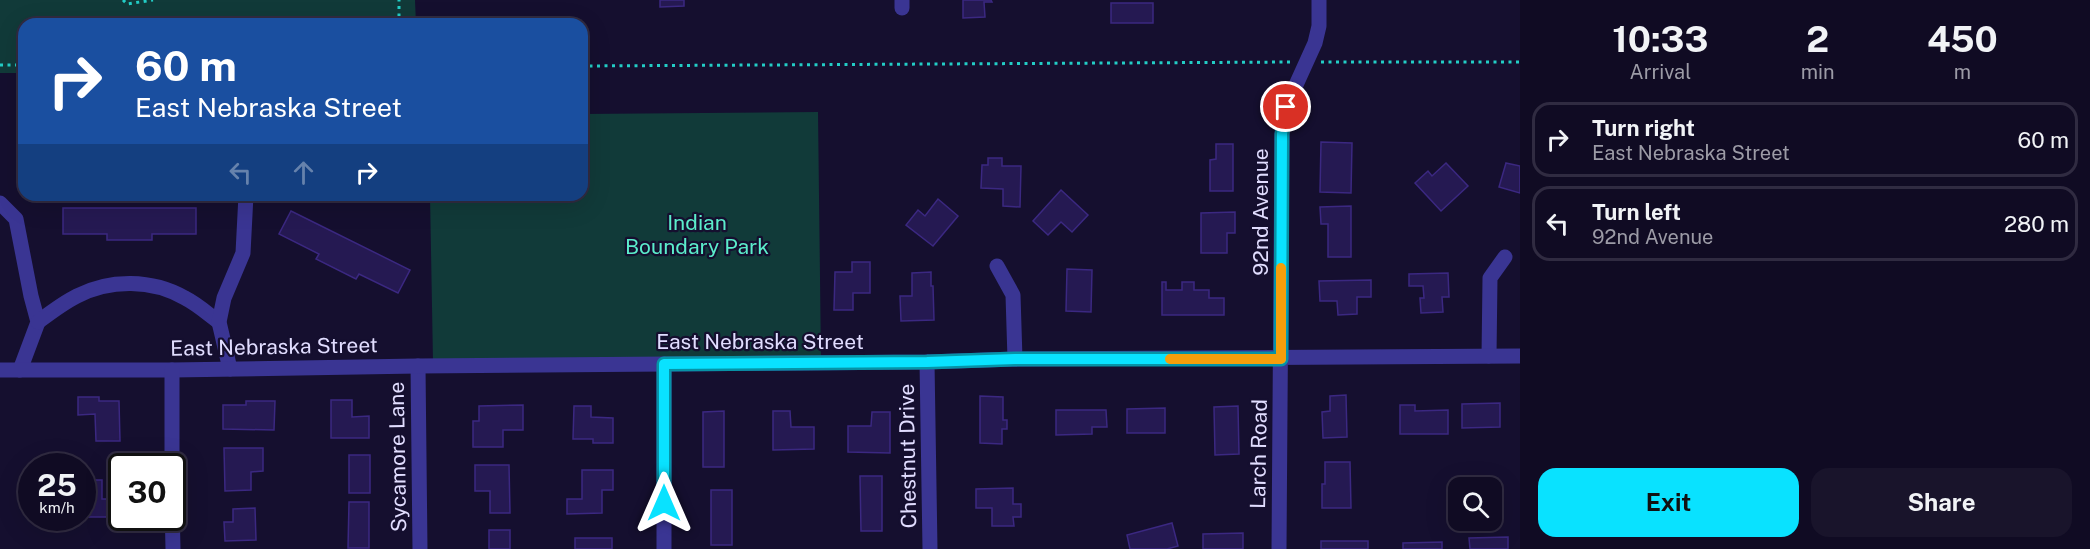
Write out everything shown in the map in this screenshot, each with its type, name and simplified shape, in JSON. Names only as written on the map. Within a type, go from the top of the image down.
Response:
[{"type":"street","name":"92nd Avenue","points":[[1281,359],[1282,134],[1286,107],[1315,43],[1319,26],[1319,0]]},
{"type":"street","points":[[230,369],[219,322],[224,298],[243,253],[246,201]]},
{"type":"street","points":[[0,203],[16,219],[38,322],[20,370]]},
{"type":"street","points":[[1489,356],[1490,278],[1505,257]]},
{"type":"street","points":[[997,266],[1013,296],[1015,359]]},
{"type":"street","points":[[38,322],[77,296],[125,282],[148,284],[184,297],[219,322]]},
{"type":"street","name":"East Nebraska Street","points":[[0,369],[172,370],[927,362],[1015,359],[1520,356]]},
{"type":"street","name":"Larch Road","points":[[1279,549],[1281,359]]},
{"type":"street","name":"Chestnut Drive","points":[[927,362],[930,549]]},
{"type":"street","points":[[664,364],[664,549]]},
{"type":"street","name":"Sycamore Lane","points":[[418,366],[420,549]]},
{"type":"street","points":[[172,370],[172,453]]},
{"type":"street","points":[[173,531],[173,549]]},
{"type":"path","points":[[123,0],[127,4],[153,0]]},
{"type":"path","points":[[399,0],[399,18]]},
{"type":"path","points":[[588,66],[1292,62]]},
{"type":"path","points":[[1319,62],[1520,62]]},
{"type":"path","points":[[0,65],[18,65]]},
{"type":"green space","points":[[0,0],[415,0],[416,18],[18,18],[18,73],[0,73]]},
{"type":"green space","name":"Indian Boundary Park","points":[[818,112],[821,359],[433,362],[430,201],[588,201],[588,114]]},
{"type":"building","points":[[660,0],[684,0],[684,6],[660,7]]},
{"type":"building","points":[[963,0],[991,0],[992,2],[984,2],[985,17],[963,18]]},
{"type":"building","points":[[1111,3],[1153,3],[1153,23],[1111,23]]},
{"type":"building","points":[[1321,142],[1352,143],[1351,193],[1320,192]]},
{"type":"building","points":[[1216,144],[1233,144],[1233,191],[1210,191],[1210,160],[1216,159]]},
{"type":"building","points":[[988,158],[1002,158],[1002,166],[1021,166],[1020,207],[1003,206],[1003,189],[981,188],[982,165],[988,165]]},
{"type":"building","points":[[1446,163],[1468,186],[1441,211],[1415,183],[1428,171],[1432,176]]},
{"type":"building","points":[[1506,163],[1520,166],[1520,193],[1499,187]]},
{"type":"building","points":[[1061,190],[1088,215],[1072,232],[1061,222],[1048,235],[1033,221]]},
{"type":"building","points":[[938,199],[958,216],[933,246],[906,225],[918,210],[925,216]]},
{"type":"building","points":[[1351,206],[1351,257],[1328,257],[1328,224],[1321,224],[1320,207]]},
{"type":"building","points":[[63,208],[196,208],[196,234],[152,234],[152,240],[107,240],[107,234],[63,234]]},
{"type":"building","points":[[291,211],[410,270],[398,293],[359,274],[356,279],[316,259],[319,254],[279,234]]},
{"type":"building","points":[[1235,212],[1235,233],[1227,233],[1227,253],[1201,253],[1201,213]]},
{"type":"building","points":[[852,262],[870,262],[870,293],[853,293],[853,310],[834,310],[835,272],[852,272]]},
{"type":"building","points":[[1067,269],[1092,270],[1091,312],[1066,311]]},
{"type":"building","points":[[931,272],[934,320],[901,321],[900,296],[912,296],[912,273]]},
{"type":"building","points":[[1448,273],[1449,297],[1442,297],[1443,312],[1421,313],[1420,298],[1424,298],[1423,286],[1409,286],[1409,274]]},
{"type":"building","points":[[1371,280],[1371,297],[1357,297],[1357,314],[1338,315],[1337,301],[1320,301],[1319,281]]},
{"type":"building","points":[[1162,282],[1166,282],[1166,290],[1182,290],[1182,282],[1194,282],[1194,290],[1209,290],[1209,298],[1224,298],[1224,315],[1162,315]]},
{"type":"building","points":[[1346,395],[1347,437],[1323,438],[1322,412],[1330,411],[1330,396]]},
{"type":"building","points":[[980,396],[1003,397],[1003,420],[1007,420],[1007,429],[1002,429],[1002,444],[980,443]]},
{"type":"building","points":[[78,397],[99,397],[99,401],[119,401],[120,441],[96,441],[95,414],[78,415]]},
{"type":"building","points":[[331,400],[352,400],[352,417],[369,416],[369,438],[331,438]]},
{"type":"building","points":[[246,401],[275,401],[274,430],[223,429],[223,405],[246,405]]},
{"type":"building","points":[[1500,403],[1500,427],[1462,428],[1462,404]]},
{"type":"building","points":[[523,405],[523,430],[503,430],[503,447],[473,447],[473,421],[479,421],[479,406]]},
{"type":"building","points":[[1400,405],[1415,405],[1415,411],[1448,410],[1448,434],[1400,434]]},
{"type":"building","points":[[574,406],[591,406],[591,417],[613,418],[613,443],[593,443],[593,439],[573,439]]},
{"type":"building","points":[[1238,406],[1239,454],[1215,455],[1214,407]]},
{"type":"building","points":[[1165,408],[1165,433],[1127,433],[1127,409]]},
{"type":"building","points":[[1056,410],[1106,410],[1107,427],[1092,427],[1092,434],[1056,435]]},
{"type":"building","points":[[724,411],[724,467],[703,467],[703,412]]},
{"type":"building","points":[[773,411],[790,411],[791,427],[814,427],[814,449],[773,450]]},
{"type":"building","points":[[872,412],[890,412],[890,453],[848,452],[848,426],[871,426]]},
{"type":"building","points":[[224,448],[263,448],[263,471],[251,472],[251,490],[225,491]]},
{"type":"building","points":[[349,455],[370,455],[370,493],[349,493]]},
{"type":"building","points":[[1325,462],[1350,462],[1351,508],[1322,508]]},
{"type":"building","points":[[475,465],[509,465],[510,513],[490,513],[490,491],[475,491]]},
{"type":"building","points":[[582,470],[613,470],[613,490],[602,490],[602,513],[567,514],[567,499],[582,499]]},
{"type":"building","points":[[860,476],[882,476],[882,531],[861,531]]},
{"type":"building","points":[[96,480],[102,480],[102,499],[108,499],[108,517],[96,517]]},
{"type":"building","points":[[1013,488],[1013,504],[1021,504],[1021,517],[1013,517],[1014,526],[992,526],[992,508],[976,508],[976,489]]},
{"type":"building","points":[[711,490],[732,490],[732,545],[711,545]]},
{"type":"building","points":[[349,502],[369,502],[369,548],[348,548]]},
{"type":"building","points":[[255,508],[256,540],[225,541],[224,522],[233,522],[233,509]]},
{"type":"building","points":[[1172,523],[1178,546],[1167,549],[1130,549],[1127,535]]},
{"type":"building","points":[[489,530],[510,530],[510,549],[489,549]]},
{"type":"building","points":[[1243,533],[1243,549],[1203,549],[1203,534]]},
{"type":"building","points":[[1508,537],[1508,549],[1470,549],[1469,538]]},
{"type":"building","points":[[575,538],[612,538],[612,549],[575,549]]},
{"type":"building","points":[[1321,541],[1368,541],[1368,549],[1321,549]]},
{"type":"building","points":[[1442,542],[1442,549],[1403,549],[1403,543]]},
{"type":"slow traffic","points":[[1170,359],[1281,359],[1281,268]]},
{"type":"route","points":[[664,503],[664,364],[1015,359],[1281,359],[1282,134],[1286,107]]}]
